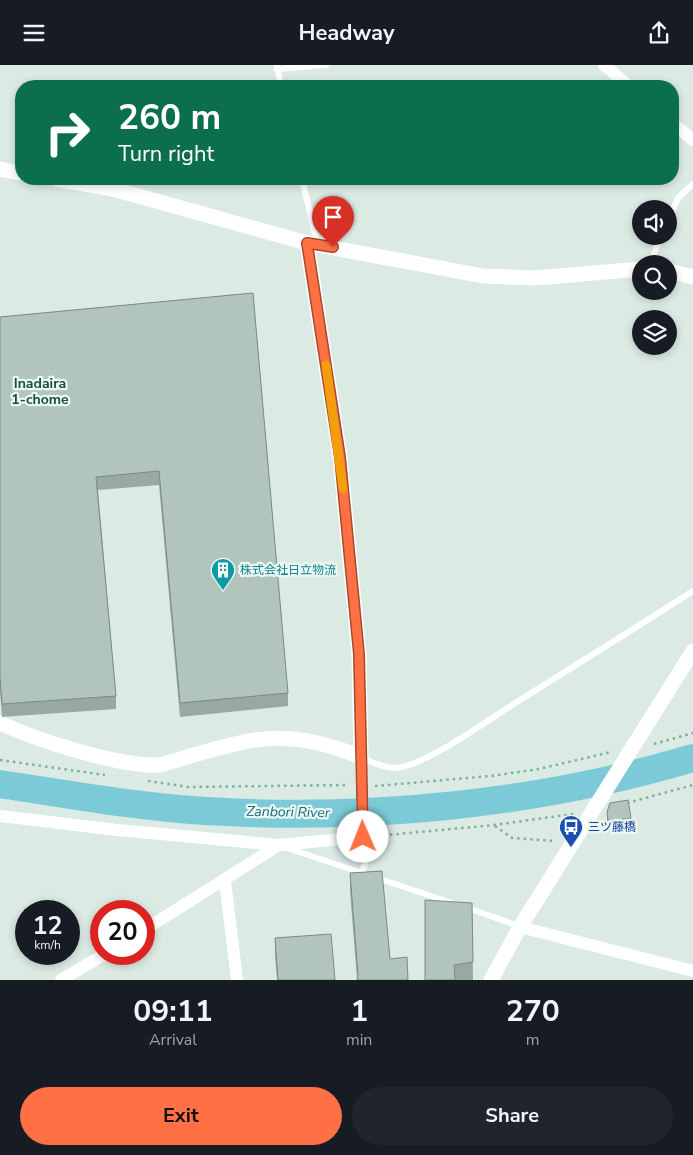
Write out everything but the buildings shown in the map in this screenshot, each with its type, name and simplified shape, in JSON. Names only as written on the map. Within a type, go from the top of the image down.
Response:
[{"type":"street","points":[[604,65],[622,80]]},
{"type":"street","points":[[679,129],[693,140]]},
{"type":"street","points":[[0,169],[15,172]]},
{"type":"street","points":[[90,185],[113,189],[312,243],[506,278],[563,276],[632,270]]},
{"type":"street","points":[[0,816],[117,830],[279,845],[363,833],[359,654],[340,457],[312,243]]},
{"type":"street","points":[[677,273],[693,277]]},
{"type":"street","points":[[491,980],[520,927],[693,651]]},
{"type":"street","points":[[0,723],[19,732],[44,740],[108,758],[147,765],[160,765],[257,739],[285,739],[305,742],[339,748],[361,757]]},
{"type":"street","points":[[155,923],[225,881],[279,845]]},
{"type":"street","points":[[225,881],[238,980]]},
{"type":"street","points":[[520,927],[693,971]]},
{"type":"street","points":[[62,980],[90,963]]},
{"type":"lane","points":[[280,80],[277,67],[326,65]]},
{"type":"lane","points":[[677,200],[693,184]]},
{"type":"lane","points":[[303,185],[312,243]]},
{"type":"lane","points":[[361,757],[372,763],[386,766],[404,767],[415,762],[472,731],[693,591]]},
{"type":"lane","points":[[362,872],[365,864],[363,833]]},
{"type":"lane","points":[[279,845],[520,927]]},
{"type":"path","points":[[656,743],[693,733]]},
{"type":"path","points":[[142,780],[189,787],[361,787],[491,776],[539,769],[604,753]]},
{"type":"path","points":[[0,760],[114,776]]},
{"type":"path","points":[[619,805],[693,785]]},
{"type":"path","points":[[363,833],[494,825],[569,815]]},
{"type":"path","points":[[494,825],[512,838],[574,843]]},
{"type":"waterway","name":"Zanbori River","points":[[0,784],[154,807],[206,811],[267,813],[390,811],[514,798],[635,774],[693,758]]},
{"type":"slow traffic","points":[[326,365],[343,489]]},
{"type":"place","name":"株式会社日立物流","points":[[223,591]]},
{"type":"place","name":"三ツ藤橋","points":[[571,848]]},
{"type":"district","name":"Inadaira 1-chome","points":[[40,391]]},
{"type":"route","points":[[333,247],[317,243],[307,243],[340,457],[359,654],[363,837]]}]
